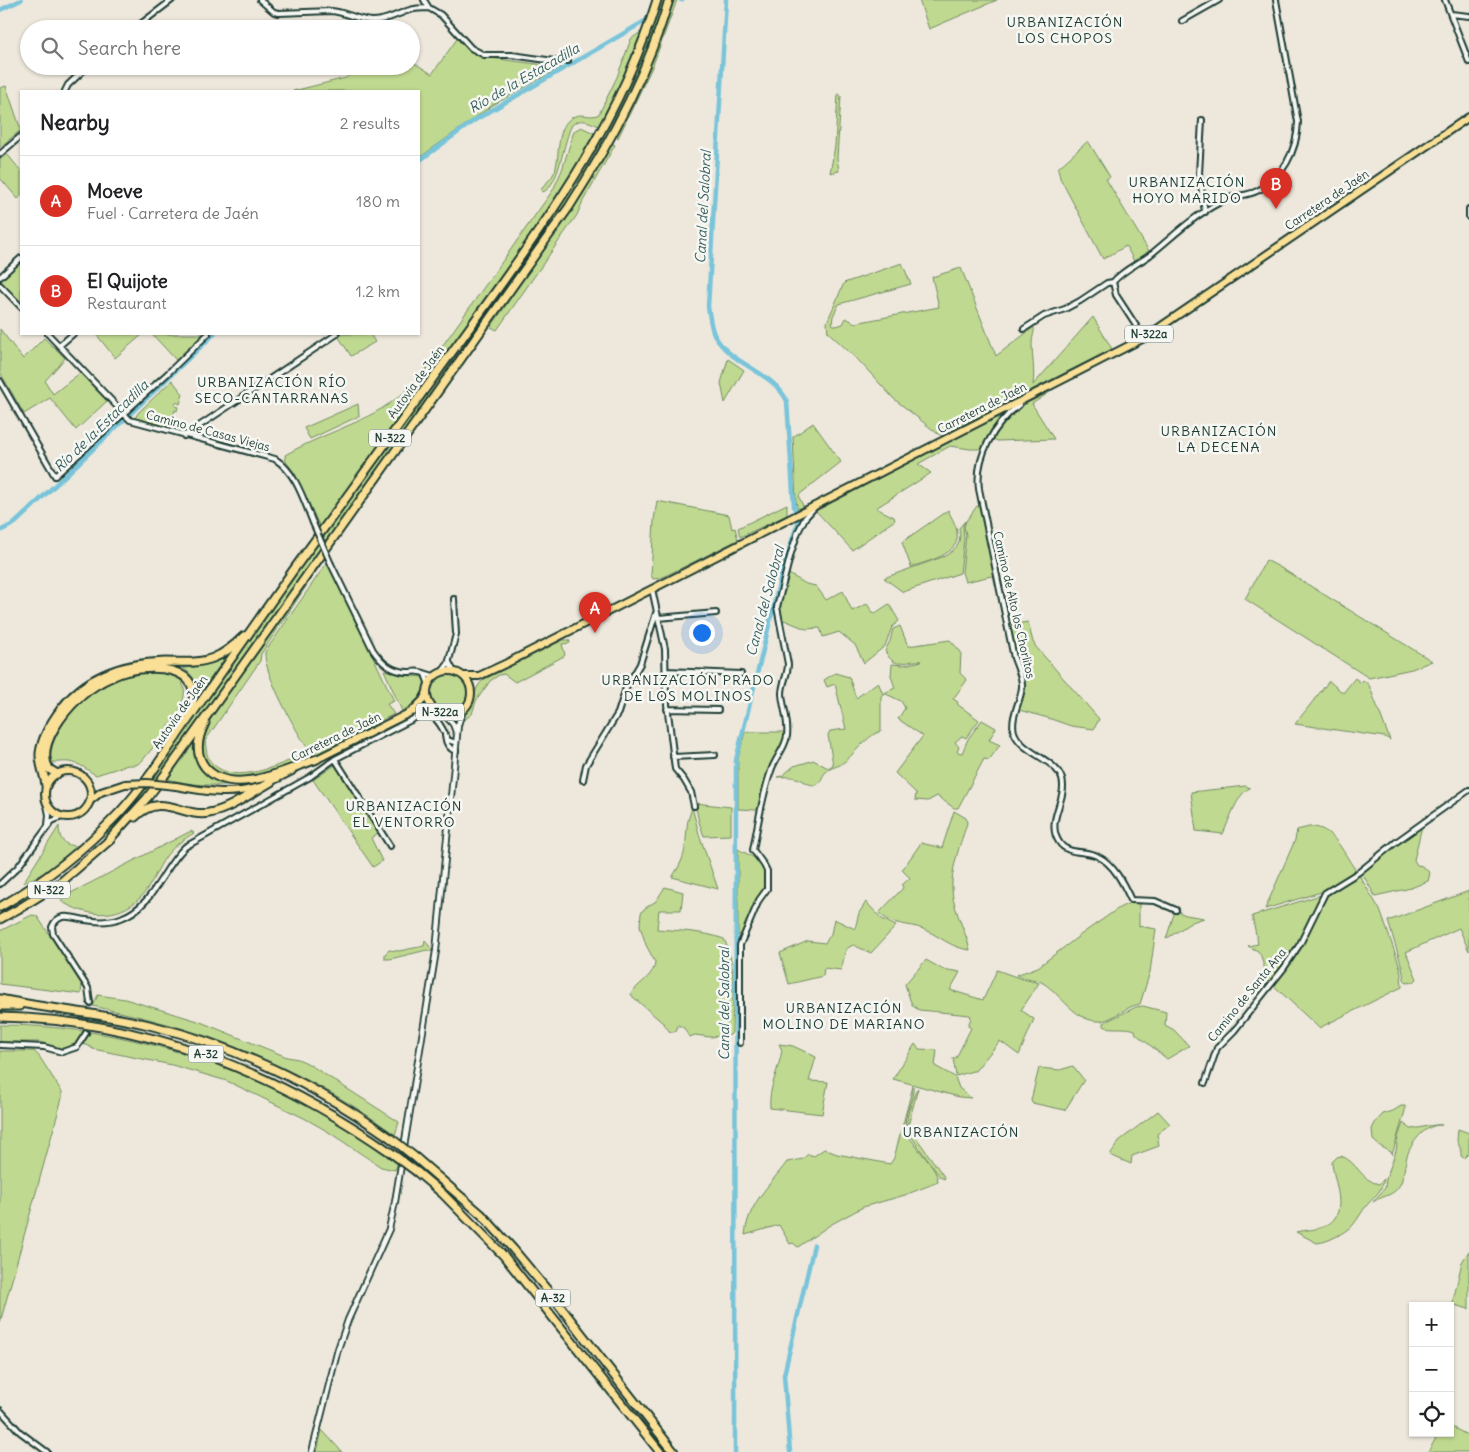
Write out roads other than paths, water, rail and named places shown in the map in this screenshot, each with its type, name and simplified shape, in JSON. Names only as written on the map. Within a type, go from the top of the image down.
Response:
[{"type":"highway","name":"Autovía de Jaén","points":[[0,907],[53,873],[82,850],[122,810],[173,741],[263,612],[525,251],[562,196],[602,132],[619,98],[641,46],[657,0]]},
{"type":"highway","name":"Autovía de Jaén","points":[[107,842],[147,798],[569,207],[593,170],[631,98],[647,63],[669,0]]},
{"type":"highway","name":"Carretera de Jaén","points":[[463,676],[479,676],[1144,338],[1469,117]]},
{"type":"highway","points":[[46,786],[50,779],[57,774],[67,771],[78,773],[86,780],[91,789],[91,800],[88,807],[80,814],[70,818],[54,813],[47,805],[45,796],[46,786],[40,759],[42,744],[57,714],[81,689],[98,677],[136,664],[200,662],[223,654],[245,636],[263,612]]},
{"type":"highway","points":[[57,774],[47,766],[46,753],[49,740],[60,719],[87,690],[123,672],[137,669],[164,668],[176,670],[188,681],[193,692],[192,706],[173,741]]},
{"type":"highway","name":"N-322a","points":[[471,695],[469,684],[463,676],[454,672],[438,674],[429,687],[428,698],[441,712],[451,714],[463,709],[470,701],[473,686],[479,676]]},
{"type":"highway","name":"Carretera de Jaén","points":[[411,712],[423,700],[429,687]]},
{"type":"highway","name":"Carretera de Jaén","points":[[125,784],[147,783],[230,792],[252,789],[271,782],[411,712],[425,709],[441,712]]},
{"type":"highway","points":[[210,710],[200,734],[198,743],[199,755],[202,764],[222,779],[239,781],[263,777],[317,759]]},
{"type":"highway","points":[[107,842],[147,808],[164,805],[208,814],[271,782]]},
{"type":"highway","points":[[91,789],[125,784]]},
{"type":"highway","points":[[91,800],[101,792],[125,784]]},
{"type":"highway","name":"N-322","points":[[0,919],[60,883],[107,842]]},
{"type":"highway","points":[[0,999],[76,1012]]},
{"type":"highway","points":[[0,1006],[76,1012]]},
{"type":"highway","name":"A-32","points":[[76,1012],[154,1026],[191,1036],[233,1051],[290,1077],[331,1099],[392,1139],[482,1216],[512,1249],[548,1291],[674,1452]]},
{"type":"highway","name":"A-32","points":[[0,1017],[91,1024],[196,1051],[269,1080],[356,1128],[417,1172],[442,1194],[504,1256],[627,1408],[660,1452]]},
{"type":"street","points":[[146,20],[172,0]]},
{"type":"street","points":[[260,0],[274,12],[279,13],[331,11],[367,20]]},
{"type":"street","points":[[424,0],[429,8],[441,15],[471,48],[484,54],[568,61]]},
{"type":"street","points":[[1182,21],[1219,0]]},
{"type":"street","points":[[1024,329],[1044,316],[1065,308],[1107,283],[1113,282],[1118,275],[1149,256],[1192,219],[1229,198],[1257,191],[1284,168],[1297,138],[1298,122],[1276,0]]},
{"type":"street","points":[[1445,0],[1469,62]]},
{"type":"street","points":[[380,20],[389,19],[410,10],[429,8]]},
{"type":"street","points":[[1451,14],[1469,16]]},
{"type":"street","points":[[65,90],[68,84],[78,75]]},
{"type":"street","points":[[1202,120],[1199,174],[1205,212]]},
{"type":"street","points":[[0,154],[20,137]]},
{"type":"street","points":[[1469,209],[1469,217]]},
{"type":"street","points":[[0,277],[20,259]]},
{"type":"street","points":[[1113,282],[1116,294],[1144,338]]},
{"type":"street","points":[[0,285],[20,306]]},
{"type":"street","name":"Camino de Casas Viejas","points":[[49,335],[130,420],[275,460],[284,465],[293,477],[331,564],[373,650],[380,660],[393,669],[402,672],[438,674]]},
{"type":"street","points":[[59,346],[72,335]]},
{"type":"street","points":[[0,381],[55,476],[207,335]]},
{"type":"street","points":[[184,436],[336,335]]},
{"type":"street","name":"Camino de Alto los Chorlitos","points":[[1026,398],[1013,409],[988,439],[978,474],[979,489],[1014,658],[1022,679],[1014,731],[1019,740],[1054,768],[1062,778],[1054,826],[1059,842],[1064,848],[1071,851],[1088,853],[1104,860],[1120,877],[1131,900],[1155,901],[1176,910]]},
{"type":"street","points":[[740,1043],[740,945],[757,906],[767,889],[768,880],[767,870],[753,850],[767,782],[773,763],[782,750],[786,737],[787,721],[782,697],[782,685],[788,673],[788,664],[777,607],[798,532],[805,518],[815,506]]},
{"type":"street","points":[[652,588],[665,649],[667,709],[675,769],[691,792],[694,806]]},
{"type":"street","points":[[438,674],[446,667],[456,634],[454,599]]},
{"type":"street","points":[[583,780],[586,765],[618,713],[626,688],[640,664],[656,610]]},
{"type":"street","points":[[658,618],[716,613]]},
{"type":"street","points":[[449,660],[454,672]]},
{"type":"street","points":[[666,671],[741,674]]},
{"type":"street","points":[[425,674],[429,687]]},
{"type":"street","points":[[312,1452],[338,1349],[348,1320],[386,1237],[395,1202],[436,951],[456,743],[463,709]]},
{"type":"street","points":[[667,709],[718,710]]},
{"type":"street","points":[[441,712],[454,724],[457,737]]},
{"type":"street","points":[[90,1003],[88,988],[54,934],[52,927],[54,922],[64,916],[106,921],[120,919],[133,912],[154,892],[175,856],[185,847],[310,777],[335,759],[420,716],[435,718],[443,726],[448,746],[456,751]]},
{"type":"street","points":[[444,731],[448,740],[456,743]]},
{"type":"street","points":[[673,757],[715,755]]},
{"type":"street","points":[[335,759],[390,846]]},
{"type":"street","name":"Camino de Santa Ana","points":[[1205,1083],[1217,1048],[1234,1031],[1284,968],[1300,944],[1325,893],[1359,872],[1396,842],[1469,790]]},
{"type":"street","points":[[47,805],[50,819],[47,827]]},
{"type":"street","points":[[0,884],[18,867],[47,827],[62,817]]},
{"type":"street","points":[[0,1045],[44,1047],[62,1052],[77,1047],[86,1033]]},
{"type":"street","points":[[0,1410],[20,1432],[47,1452]]},
{"type":"waterway","points":[[0,10],[21,0]]},
{"type":"waterway","name":"Canal del Salobral","points":[[726,0],[708,307],[714,334],[721,345],[740,361],[771,382],[780,390],[787,401],[794,507],[799,521],[781,576],[736,760],[735,1452]]},
{"type":"waterway","name":"Río de la Estacadilla","points":[[420,160],[475,120],[645,21]]},
{"type":"waterway","name":"Río de la Estacadilla","points":[[0,531],[15,523],[213,335]]},
{"type":"waterway","points":[[790,1452],[784,1375],[814,1245]]},
{"type":"tunnel","points":[[86,1033],[90,1003]]},
{"type":"place","name":"El Quijote","points":[[1276,209]]},
{"type":"place","name":"Moeve","points":[[595,633]]},
{"type":"district","name":"URBANIZACIÓN LOS CHOPOS","points":[[1065,30]]},
{"type":"district","name":"URBANIZACIÓN HOYO MARIDO","points":[[1187,190]]},
{"type":"district","name":"URBANIZACIÓN RÍO SECO-CANTARRANAS","points":[[272,390]]},
{"type":"district","name":"URBANIZACIÓN LA DECENA","points":[[1219,440]]},
{"type":"district","name":"URBANIZACIÓN PRADO DE LOS MOLINOS","points":[[688,688]]},
{"type":"district","name":"URBANIZACIÓN EL VENTORRO","points":[[404,814]]},
{"type":"district","name":"URBANIZACIÓN MOLINO DE MARIANO","points":[[844,1016]]},
{"type":"district","name":"URBANIZACIÓN","points":[[961,1132]]}]
